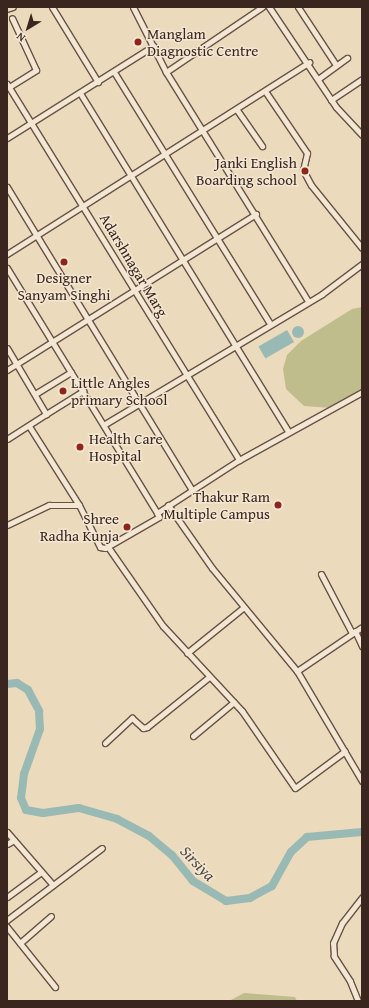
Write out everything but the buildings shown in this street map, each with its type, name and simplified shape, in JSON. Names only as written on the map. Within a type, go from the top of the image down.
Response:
[{"type":"main road","points":[[7,9],[13,7]]},
{"type":"street","points":[[52,7],[98,82]]},
{"type":"street","points":[[133,7],[166,72],[205,131],[308,300]]},
{"type":"street","points":[[166,72],[262,7]]},
{"type":"street","points":[[269,7],[309,62],[331,100],[362,136]]},
{"type":"street","points":[[298,7],[336,65]]},
{"type":"street","points":[[8,86],[36,70],[12,18]]},
{"type":"street","points":[[7,138],[30,122],[98,82],[153,46]]},
{"type":"street","points":[[318,79],[347,58]]},
{"type":"street","points":[[7,254],[205,131],[309,62]]},
{"type":"street","points":[[114,72],[270,324]]},
{"type":"street","points":[[331,100],[362,79]]},
{"type":"street","name":"Adarshnagar Marg","points":[[8,86],[85,206],[239,460]]},
{"type":"street","points":[[265,91],[307,153],[304,170],[311,185],[362,248]]},
{"type":"street","points":[[80,93],[131,177],[237,344],[288,431]]},
{"type":"street","points":[[237,110],[262,146]]},
{"type":"street","points":[[7,187],[141,404],[192,490]]},
{"type":"street","points":[[7,370],[218,240],[256,214]]},
{"type":"street","points":[[105,424],[141,404],[270,324],[362,264]]},
{"type":"street","points":[[7,268],[105,424],[158,517],[108,547],[100,547],[79,505],[29,426]]},
{"type":"street","points":[[7,348],[46,414]]},
{"type":"street","points":[[35,394],[71,372]]},
{"type":"street","points":[[7,438],[29,426],[84,391]]},
{"type":"street","points":[[157,513],[239,460],[288,431],[362,392]]},
{"type":"street","points":[[7,525],[49,505],[79,505]]},
{"type":"street","points":[[168,505],[244,607],[297,671],[362,781]]},
{"type":"street","points":[[108,547],[163,626],[209,677],[234,702],[296,788],[345,751]]},
{"type":"street","points":[[321,574],[362,646]]},
{"type":"street","points":[[187,653],[244,607]]},
{"type":"street","points":[[297,671],[362,627]]},
{"type":"street","points":[[105,744],[132,718],[143,728],[147,727],[209,677]]},
{"type":"street","points":[[193,736],[234,702]]},
{"type":"street","points":[[7,832],[53,885]]},
{"type":"street","points":[[7,844],[14,840]]},
{"type":"street","points":[[7,920],[102,848]]},
{"type":"street","points":[[7,897],[41,872]]},
{"type":"street","points":[[358,1001],[350,981],[334,956],[333,943],[342,923],[362,896]]},
{"type":"street","points":[[20,943],[51,916]]},
{"type":"street","points":[[7,927],[55,987]]},
{"type":"shaded area","points":[[362,307],[362,390],[331,408],[304,406],[286,389],[283,369],[287,355],[301,341],[352,309]]},
{"type":"shaded area","points":[[244,993],[295,997],[297,1001],[229,1001]]},
{"type":"water","points":[[296,326],[300,326],[304,332],[300,338],[296,338],[292,334],[292,330]]},
{"type":"water","points":[[287,330],[294,342],[265,359],[258,346]]},
{"type":"waterway","name":"Sirsiya","points":[[7,684],[17,683],[28,690],[39,711],[40,729],[24,774],[21,798],[26,810],[43,813],[79,808],[117,819],[149,836],[172,855],[193,881],[226,901],[250,898],[272,886],[291,852],[307,837],[362,832]]},
{"type":"place","name":"Manglam Diagnostic Centre","points":[[138,42]]},
{"type":"place","name":"Janki English Boarding school","points":[[305,171]]},
{"type":"place","name":"Designer Sanyam Singhi","points":[[64,262]]},
{"type":"place","name":"Little Angles primary School","points":[[63,391]]},
{"type":"place","name":"Health Care Hospital","points":[[80,447]]},
{"type":"place","name":"Thakur Ram Multiple Campus","points":[[278,505]]},
{"type":"place","name":"Shree Radha Kunja","points":[[127,527]]}]
